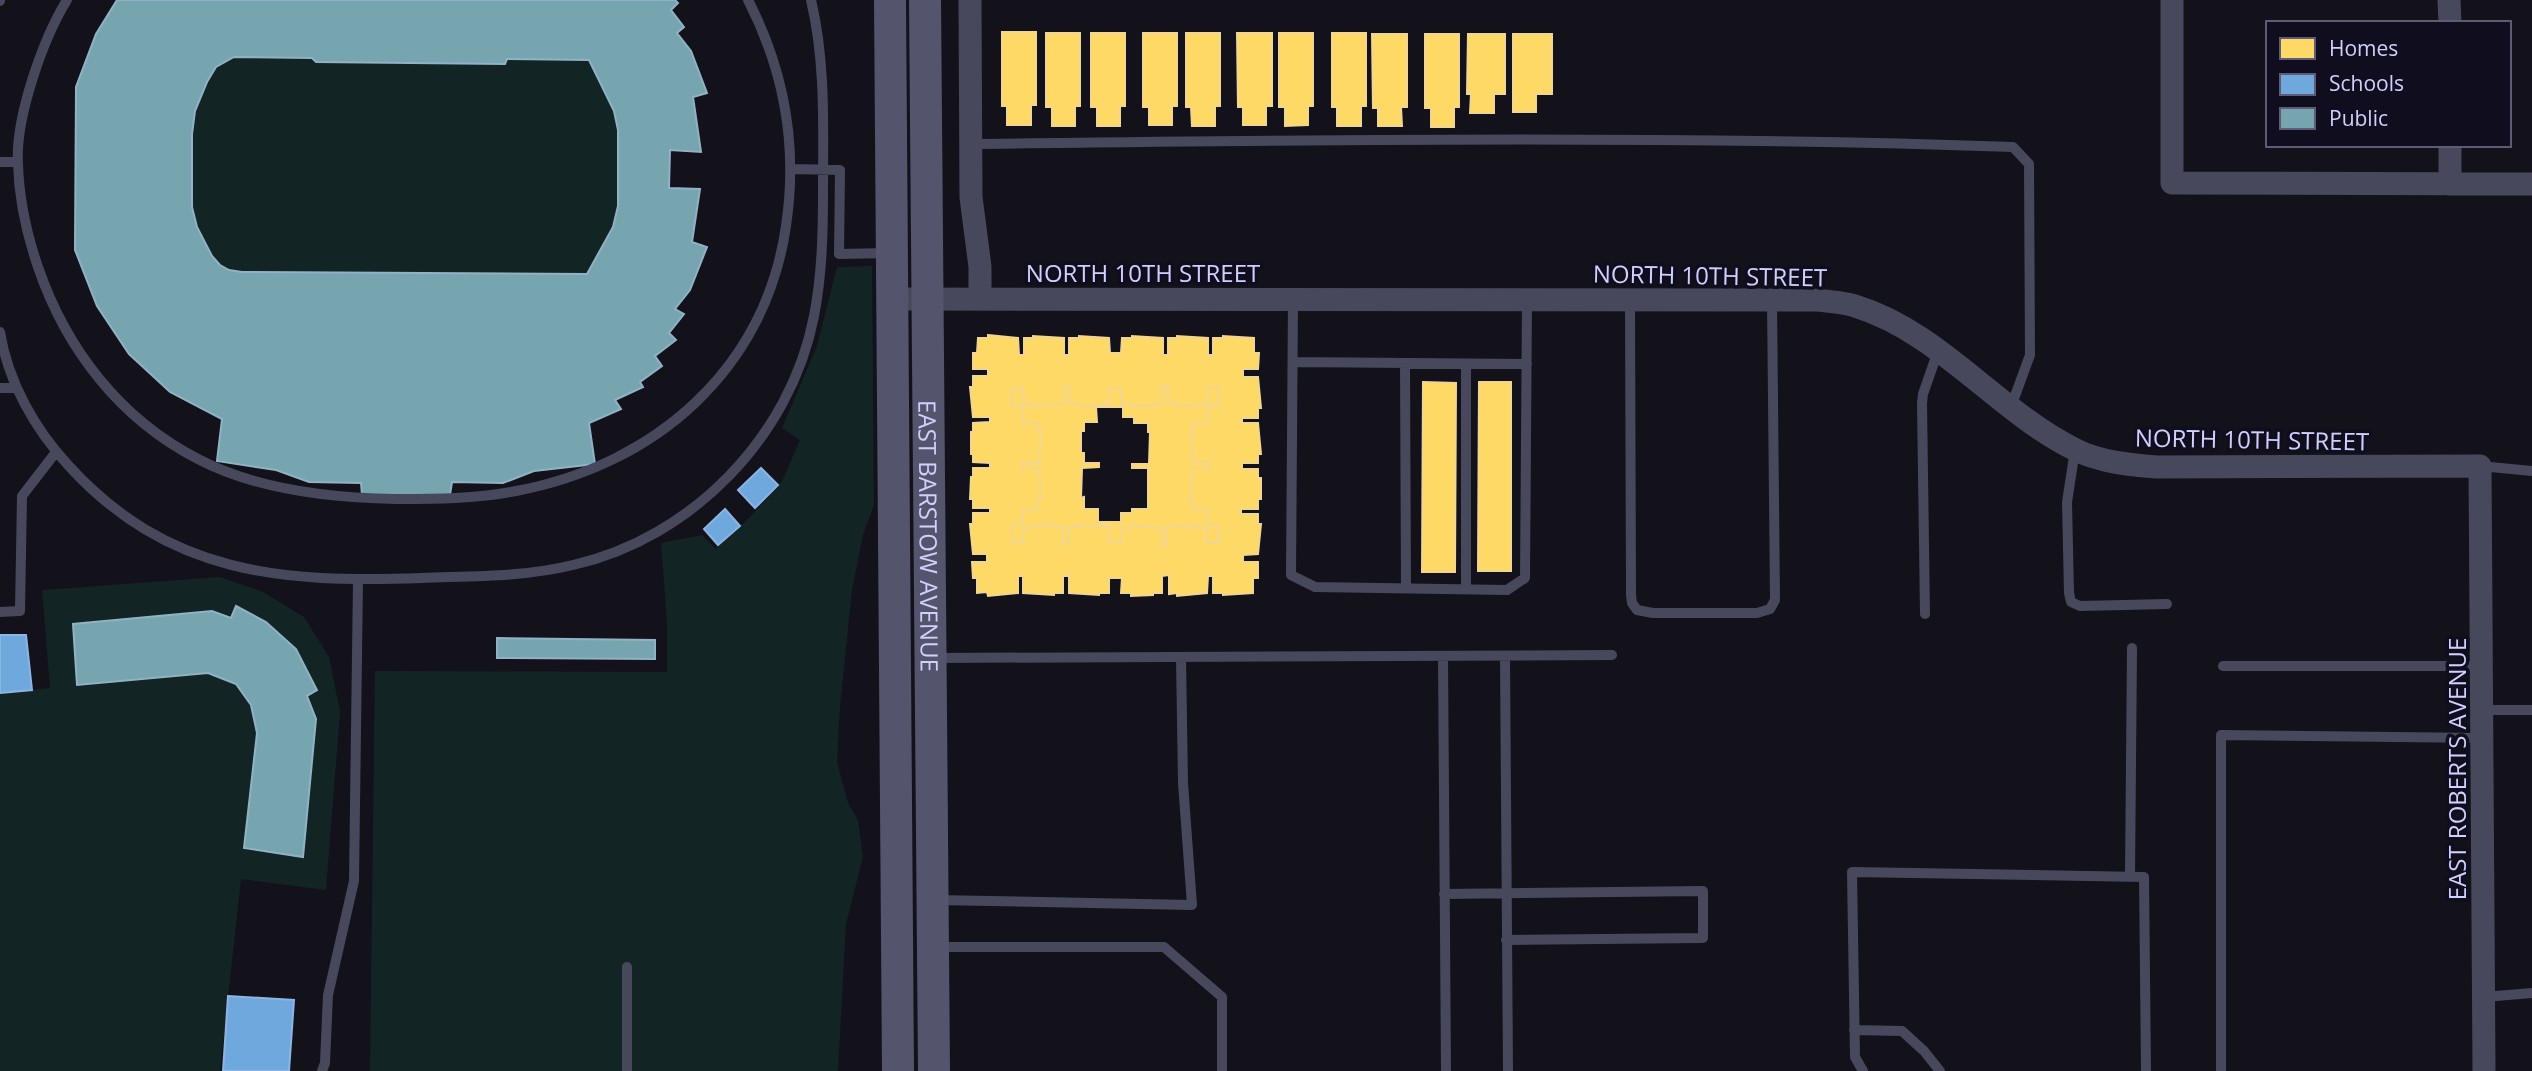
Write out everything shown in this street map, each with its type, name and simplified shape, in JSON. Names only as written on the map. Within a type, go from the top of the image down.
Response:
[{"type":"main road","name":"EAST BARSTOW AVENUE","points":[[890,0],[898,1071]]},
{"type":"main road","name":"EAST BARSTOW AVENUE","points":[[925,0],[934,1071]]},
{"type":"street","points":[[970,0],[971,197],[980,267],[980,298]]},
{"type":"street","points":[[2172,0],[2172,183],[2532,184]]},
{"type":"street","points":[[2449,0],[2450,21]]},
{"type":"street","points":[[2450,147],[2451,184]]},
{"type":"street","name":"NORTH 10TH STREET","points":[[893,299],[1818,300],[1853,304],[1912,331],[2011,407],[2075,450],[2109,461],[2157,467],[2480,466]]},
{"type":"street","name":"EAST ROBERTS AVENUE","points":[[2480,466],[2484,1071]]},
{"type":"lane","points":[[67,0],[51,31],[31,89],[19,137],[17,162],[33,253],[45,290],[78,352],[121,404],[173,444],[208,464],[286,488],[376,499],[485,496],[517,491],[597,468],[656,436],[726,371],[755,324],[774,280],[783,247],[792,169],[789,126],[778,70],[764,32],[748,0]]},
{"type":"lane","points":[[0,332],[2,346],[17,388],[56,453],[88,487],[124,516],[181,550],[264,572],[358,580],[546,571],[577,565],[639,542],[686,513],[724,481],[753,451],[781,407],[801,365],[814,318],[821,275],[822,70],[811,0]]},
{"type":"lane","points":[[971,144],[1535,138],[1847,141],[2013,147],[2029,164],[2030,355],[2011,407]]},
{"type":"lane","points":[[0,162],[17,162]]},
{"type":"lane","points":[[792,169],[840,170],[839,254],[892,253]]},
{"type":"lane","points":[[1293,299],[1291,575],[1315,587],[1507,590],[1525,578],[1527,300]]},
{"type":"lane","points":[[1630,300],[1632,603],[1637,610],[1653,614],[1757,614],[1770,609],[1775,600],[1772,300]]},
{"type":"lane","points":[[1925,614],[1922,402],[1938,351]]},
{"type":"lane","points":[[1293,362],[1527,365]]},
{"type":"lane","points":[[1405,363],[1406,589]]},
{"type":"lane","points":[[1466,364],[1466,589]]},
{"type":"lane","points":[[0,388],[17,388]]},
{"type":"lane","points":[[2075,450],[2067,502],[2071,602],[2080,606],[2167,604]]},
{"type":"lane","points":[[0,612],[20,611],[22,495],[56,453]]},
{"type":"lane","points":[[2480,466],[2532,471]]},
{"type":"lane","points":[[322,1071],[325,1063],[328,995],[354,881],[358,580]]},
{"type":"lane","points":[[2130,877],[2132,648]]},
{"type":"lane","points":[[930,658],[1612,655]]},
{"type":"lane","points":[[1443,656],[1446,1071]]},
{"type":"lane","points":[[1505,656],[1508,1071]]},
{"type":"lane","points":[[932,900],[1192,905],[1183,783],[1181,657]]},
{"type":"lane","points":[[2223,666],[2482,666]]},
{"type":"lane","points":[[2482,710],[2532,710]]},
{"type":"lane","points":[[2221,1071],[2221,735],[2482,738]]},
{"type":"lane","points":[[1863,1071],[1855,1057],[1852,872],[2144,877],[2146,1071]]},
{"type":"lane","points":[[1444,894],[1703,891],[1703,939],[1506,940]]},
{"type":"lane","points":[[933,947],[1164,947],[1222,997],[1222,1071]]},
{"type":"lane","points":[[627,967],[627,1071]]},
{"type":"lane","points":[[2484,997],[2532,993]]},
{"type":"lane","points":[[1854,1030],[1902,1031],[1924,1051],[1940,1071]]},
{"type":"green space","points":[[117,0],[675,0],[678,3],[671,10],[684,27],[677,33],[691,51],[707,93],[693,97],[701,152],[670,151],[670,188],[700,189],[692,242],[707,247],[690,290],[676,309],[684,314],[670,333],[676,340],[655,356],[662,366],[640,382],[643,387],[616,400],[621,409],[589,423],[595,464],[452,482],[450,495],[362,495],[361,483],[217,461],[222,419],[170,392],[129,354],[97,306],[75,250],[76,87],[96,34]]},
{"type":"green space","points":[[872,266],[874,505],[863,535],[852,590],[837,762],[848,803],[858,820],[863,857],[846,924],[838,1071],[370,1071],[375,671],[667,672],[667,622],[661,543],[702,535],[716,549],[751,516],[782,481],[800,440],[782,428],[817,346],[837,267]]},
{"type":"green space","points":[[220,577],[263,592],[304,617],[329,657],[340,712],[326,890],[241,879],[220,1071],[0,1071],[0,693],[50,688],[42,590]]},
{"type":"building: Homes","points":[[1002,32],[1036,32],[1036,105],[1031,105],[1031,125],[1007,125],[1007,106],[1002,106]]},
{"type":"building: Homes","points":[[1046,33],[1080,33],[1080,106],[1075,106],[1075,126],[1052,126],[1052,107],[1046,107]]},
{"type":"building: Homes","points":[[1091,33],[1125,33],[1125,106],[1120,106],[1120,126],[1097,126],[1097,107],[1091,107]]},
{"type":"building: Homes","points":[[1143,33],[1177,33],[1177,106],[1172,106],[1172,125],[1149,125],[1149,107],[1143,107]]},
{"type":"building: Homes","points":[[1186,33],[1220,33],[1220,106],[1215,106],[1215,126],[1192,126],[1191,107],[1186,107]]},
{"type":"building: Homes","points":[[1237,33],[1272,33],[1272,106],[1266,106],[1266,125],[1243,125],[1243,107],[1238,107]]},
{"type":"building: Homes","points":[[1279,33],[1313,33],[1313,106],[1308,106],[1308,125],[1285,126],[1285,107],[1279,107]]},
{"type":"building: Homes","points":[[1332,33],[1366,33],[1366,106],[1361,106],[1361,126],[1337,126],[1337,107],[1332,107]]},
{"type":"building: Homes","points":[[1372,34],[1407,34],[1407,107],[1401,107],[1402,126],[1378,126],[1378,108],[1373,108]]},
{"type":"building: Homes","points":[[1425,34],[1459,34],[1459,107],[1454,107],[1454,127],[1431,127],[1431,108],[1425,108]]},
{"type":"building: Homes","points":[[1468,34],[1505,34],[1505,94],[1494,94],[1494,113],[1470,113],[1471,94],[1467,94]]},
{"type":"building: Homes","points":[[1513,34],[1552,34],[1552,94],[1536,94],[1536,112],[1513,112]]},
{"type":"building: Homes","points":[[988,335],[1018,338],[1019,355],[1024,355],[1024,338],[1064,338],[1064,355],[1069,355],[1069,338],[1079,336],[1109,338],[1110,353],[1121,353],[1122,338],[1163,338],[1163,355],[1168,355],[1168,338],[1208,338],[1208,355],[1213,355],[1213,338],[1254,338],[1254,353],[1259,353],[1258,369],[1243,369],[1243,377],[1258,377],[1261,408],[1258,408],[1258,418],[1242,418],[1242,423],[1258,423],[1261,454],[1258,454],[1258,463],[1242,463],[1242,469],[1258,469],[1261,499],[1258,499],[1258,509],[1241,509],[1241,514],[1258,514],[1258,524],[1261,524],[1258,554],[1243,555],[1243,562],[1258,562],[1258,578],[1253,578],[1253,593],[1213,593],[1213,576],[1208,576],[1207,593],[1177,596],[1177,593],[1169,594],[1169,575],[1162,576],[1162,593],[1153,595],[1131,596],[1131,593],[1121,593],[1122,578],[1109,578],[1109,593],[1069,593],[1069,576],[1063,576],[1063,593],[1054,595],[1023,593],[1023,576],[1018,576],[1018,593],[988,596],[987,592],[977,593],[977,578],[973,578],[972,562],[987,562],[987,554],[973,554],[970,524],[973,524],[973,513],[990,513],[990,508],[973,508],[973,499],[970,499],[971,477],[973,468],[990,468],[990,463],[973,462],[971,432],[973,423],[990,422],[990,417],[973,417],[970,387],[973,387],[973,376],[988,376],[988,369],[973,369],[973,353],[977,353],[978,338],[988,338]],"holes":[[[1162,386],[1168,386],[1168,404],[1177,403],[1177,406],[1208,404],[1208,388],[1219,388],[1219,406],[1208,406],[1208,423],[1193,423],[1193,462],[1210,462],[1210,468],[1193,468],[1190,501],[1193,501],[1193,509],[1208,509],[1208,525],[1219,525],[1219,543],[1207,543],[1207,528],[1198,528],[1198,525],[1167,527],[1167,545],[1162,545],[1162,528],[1132,525],[1131,528],[1122,528],[1121,543],[1110,543],[1109,527],[1078,525],[1069,527],[1068,544],[1063,544],[1063,527],[1054,525],[1024,528],[1023,543],[1012,543],[1012,525],[1023,524],[1023,509],[1038,509],[1038,499],[1041,499],[1039,468],[1021,468],[1021,463],[1039,463],[1041,432],[1038,432],[1038,423],[1023,423],[1023,406],[1012,406],[1012,389],[1023,388],[1024,404],[1033,406],[1064,404],[1064,387],[1069,387],[1069,404],[1078,404],[1078,407],[1110,404],[1109,388],[1121,389],[1121,404],[1153,406],[1162,404]]]},
{"type":"building: Homes","points":[[1423,382],[1456,383],[1455,572],[1422,572]]},
{"type":"building: Homes","points":[[1479,382],[1511,382],[1511,571],[1478,571]]},
{"type":"building: Homes","points":[[1162,386],[1168,386],[1168,404],[1177,403],[1177,406],[1208,404],[1208,388],[1219,388],[1219,406],[1208,406],[1208,423],[1193,423],[1193,462],[1210,462],[1210,468],[1193,468],[1190,501],[1193,501],[1193,509],[1208,509],[1208,525],[1219,525],[1219,543],[1207,543],[1207,528],[1198,528],[1198,525],[1167,527],[1167,545],[1162,545],[1162,528],[1132,525],[1131,528],[1122,528],[1121,543],[1110,543],[1109,527],[1078,525],[1069,527],[1068,544],[1063,544],[1063,527],[1034,525],[1024,528],[1023,543],[1012,543],[1012,525],[1023,524],[1023,509],[1038,509],[1038,499],[1041,499],[1039,468],[1021,468],[1021,463],[1039,463],[1041,432],[1038,432],[1038,423],[1023,423],[1023,406],[1012,406],[1012,389],[1023,388],[1024,404],[1033,406],[1064,404],[1064,387],[1069,387],[1069,404],[1078,404],[1078,407],[1110,404],[1109,388],[1121,389],[1121,404],[1153,406],[1162,404]]},
{"type":"building: Homes","points":[[1096,407],[1123,407],[1123,417],[1134,417],[1134,423],[1148,423],[1150,432],[1149,464],[1132,464],[1132,468],[1148,468],[1148,509],[1132,509],[1132,513],[1121,513],[1121,522],[1098,522],[1098,509],[1084,509],[1084,497],[1081,498],[1082,468],[1099,467],[1099,463],[1084,463],[1084,453],[1081,453],[1081,431],[1084,431],[1084,422],[1097,422]]},
{"type":"building: Schools","points":[[761,468],[778,485],[755,508],[738,490]]},
{"type":"building: Schools","points":[[725,509],[740,526],[718,545],[704,529]]},
{"type":"building: Schools","points":[[0,635],[26,635],[32,690],[0,693]]},
{"type":"building: Schools","points":[[228,996],[294,1000],[289,1071],[223,1071]]},
{"type":"building: Public","points":[[117,0],[675,0],[678,3],[671,10],[684,27],[677,33],[691,51],[707,93],[693,97],[701,152],[670,150],[669,188],[700,189],[692,242],[707,247],[690,290],[675,309],[684,314],[669,333],[676,340],[655,356],[662,366],[640,382],[643,387],[615,400],[621,409],[589,423],[595,464],[534,471],[503,483],[452,482],[450,495],[362,495],[361,483],[309,482],[276,470],[217,461],[222,419],[170,392],[129,354],[97,306],[75,250],[76,87],[96,34]],"holes":[[[234,57],[312,58],[316,62],[505,64],[507,59],[589,60],[614,111],[618,130],[618,206],[613,227],[587,274],[242,272],[220,265],[212,256],[197,227],[192,207],[192,134],[195,111],[207,82],[216,67]]]},
{"type":"building: Public","points":[[236,606],[266,622],[296,649],[317,690],[307,696],[316,719],[303,857],[244,848],[257,733],[251,705],[236,684],[208,673],[77,685],[73,624],[212,611],[231,618]]},
{"type":"building: Public","points":[[497,638],[655,640],[655,659],[497,658]]}]
